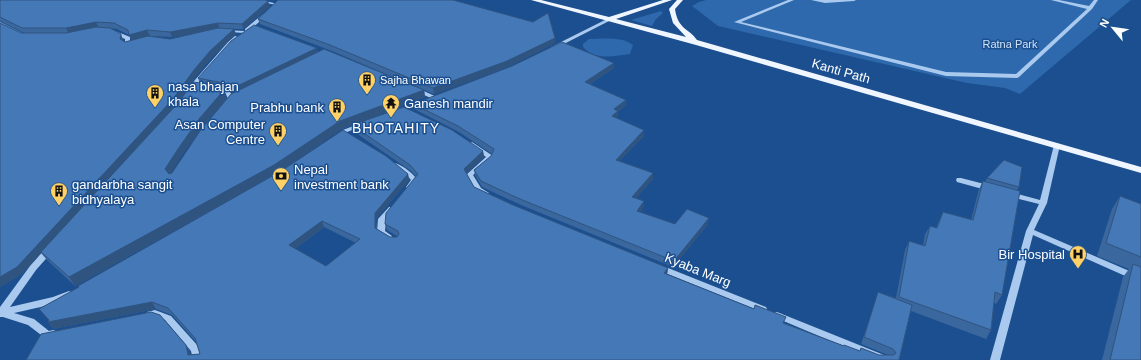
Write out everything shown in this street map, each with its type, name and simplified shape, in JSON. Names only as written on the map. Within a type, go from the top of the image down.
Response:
[{"type":"main road","name":"Kanti Path","points":[[534,0],[699,43],[1141,170]]},
{"type":"main road","points":[[611,19],[669,0]]},
{"type":"main road","points":[[680,0],[672,9],[672,17],[677,26],[686,35],[699,43]]},
{"type":"street","points":[[254,0],[279,2]]},
{"type":"street","points":[[792,0],[736,22],[946,74],[1017,76],[1090,8],[1096,0]]},
{"type":"street","points":[[813,0],[825,2],[854,0]]},
{"type":"street","points":[[1053,0],[1090,8]]},
{"type":"street","points":[[186,96],[193,85],[230,43],[254,25],[279,2]]},
{"type":"street","points":[[550,49],[611,19]]},
{"type":"street","points":[[0,23],[24,36],[32,36]]},
{"type":"street","points":[[254,25],[261,28]]},
{"type":"street","points":[[104,31],[114,31],[128,38],[127,44],[138,41]]},
{"type":"street","points":[[220,31],[244,32]]},
{"type":"street","points":[[193,85],[201,86]]},
{"type":"street","points":[[209,87],[227,91],[230,99]]},
{"type":"street","points":[[392,114],[410,111],[438,97],[414,89]]},
{"type":"street","points":[[222,108],[230,99],[237,96]]},
{"type":"street","points":[[332,140],[366,124]]},
{"type":"street","points":[[462,138],[490,156],[489,159],[469,175],[478,190],[491,196]]},
{"type":"street","points":[[995,360],[1030,231],[1043,203],[1057,145]]},
{"type":"street","points":[[390,161],[408,173],[415,180],[404,195]]},
{"type":"street","points":[[959,180],[1043,203]]},
{"type":"street","points":[[395,240],[381,232],[382,219],[396,205]]},
{"type":"street","points":[[1030,231],[1141,280]]},
{"type":"street","points":[[0,314],[33,268],[54,245]]},
{"type":"street","name":"Kyaba Marg","points":[[649,263],[886,360]]},
{"type":"street","points":[[0,314],[55,300],[74,291]]},
{"type":"street","points":[[0,314],[31,322],[48,335],[64,332]]},
{"type":"street","points":[[142,316],[155,314],[168,318],[194,349],[198,360]]},
{"type":"green space","name":"Ratna Park","points":[[706,0],[1131,0],[1020,94],[1005,88],[967,83],[718,26],[692,6]]},
{"type":"green space","points":[[661,11],[663,13],[656,19],[652,26],[631,20]]},
{"type":"green space","points":[[589,39],[618,39],[633,45],[630,54],[599,56],[583,47],[583,44]]},
{"type":"building","points":[[0,0],[268,1],[242,24],[218,23],[170,32],[147,30],[129,35],[128,30],[114,23],[96,22],[66,28],[22,28],[0,17]]},
{"type":"building","points":[[278,0],[453,0],[533,22],[548,13],[555,38],[507,61],[433,88],[330,45],[258,19]]},
{"type":"building","points":[[0,23],[21,33],[66,33],[96,27],[110,28],[121,34],[120,39],[125,42],[148,36],[170,39],[218,28],[234,29],[210,51],[173,99],[17,267],[0,277]]},
{"type":"building","points":[[254,25],[317,48],[231,89],[228,84],[198,78],[231,41]]},
{"type":"building","points":[[562,42],[614,63],[585,82],[626,100],[614,109],[618,111],[612,116],[644,130],[616,160],[653,173],[632,197],[644,201],[637,211],[675,224],[687,209],[709,218],[674,261],[520,199],[481,181],[474,170],[491,156],[494,149],[458,126],[413,104],[512,66]]},
{"type":"building","points":[[324,49],[424,90],[340,121],[274,165],[69,277],[41,252],[179,102],[193,82],[221,86],[223,91],[199,119],[178,149],[165,169],[169,174],[172,173],[200,131],[231,94]]},
{"type":"building","points":[[404,107],[452,130],[483,151],[464,169],[474,187],[513,205],[668,268],[664,273],[754,309],[755,305],[786,317],[783,323],[844,346],[860,351],[861,348],[879,355],[894,355],[896,353],[893,349],[864,337],[878,292],[912,305],[899,360],[26,360],[41,334],[151,312],[160,315],[186,345],[188,355],[200,354],[195,338],[168,308],[152,302],[48,322],[49,320],[39,309],[281,171],[343,130],[386,156],[408,174],[375,213],[375,228],[390,237],[397,237],[399,234],[398,231],[385,224],[386,213],[418,174],[410,165],[352,125]],"holes":[[[322,221],[360,239],[326,266],[289,245]]]},
{"type":"building","points":[[1004,160],[1022,167],[1019,187],[987,178]]},
{"type":"building","points":[[983,181],[1020,191],[1002,295],[995,292],[991,330],[899,297],[909,241],[925,246],[930,226],[937,228],[943,212],[973,220]]},
{"type":"building","points":[[1120,196],[1141,204],[1141,257],[1106,243]]},
{"type":"building","points":[[1133,264],[1141,267],[1141,360],[1110,360]]},
{"type":"place","name":"Sajha Bhawan","points":[[367,95]]},
{"type":"place","name":"nasa bhajan khala","points":[[155,108]]},
{"type":"place","name":"Ganesh mandir","points":[[391,118]]},
{"type":"place","name":"Prabhu bank","points":[[337,122]]},
{"type":"place","name":"Asan Computer Centre","points":[[278,146]]},
{"type":"place","name":"Nepal investment bank","points":[[281,191]]},
{"type":"place","name":"gandarbha sangit bidhyalaya","points":[[59,206]]},
{"type":"place","name":"Bir Hospital","points":[[1078,269]]},
{"type":"district","name":"BHOTAHITY","points":[[396,128]]}]
